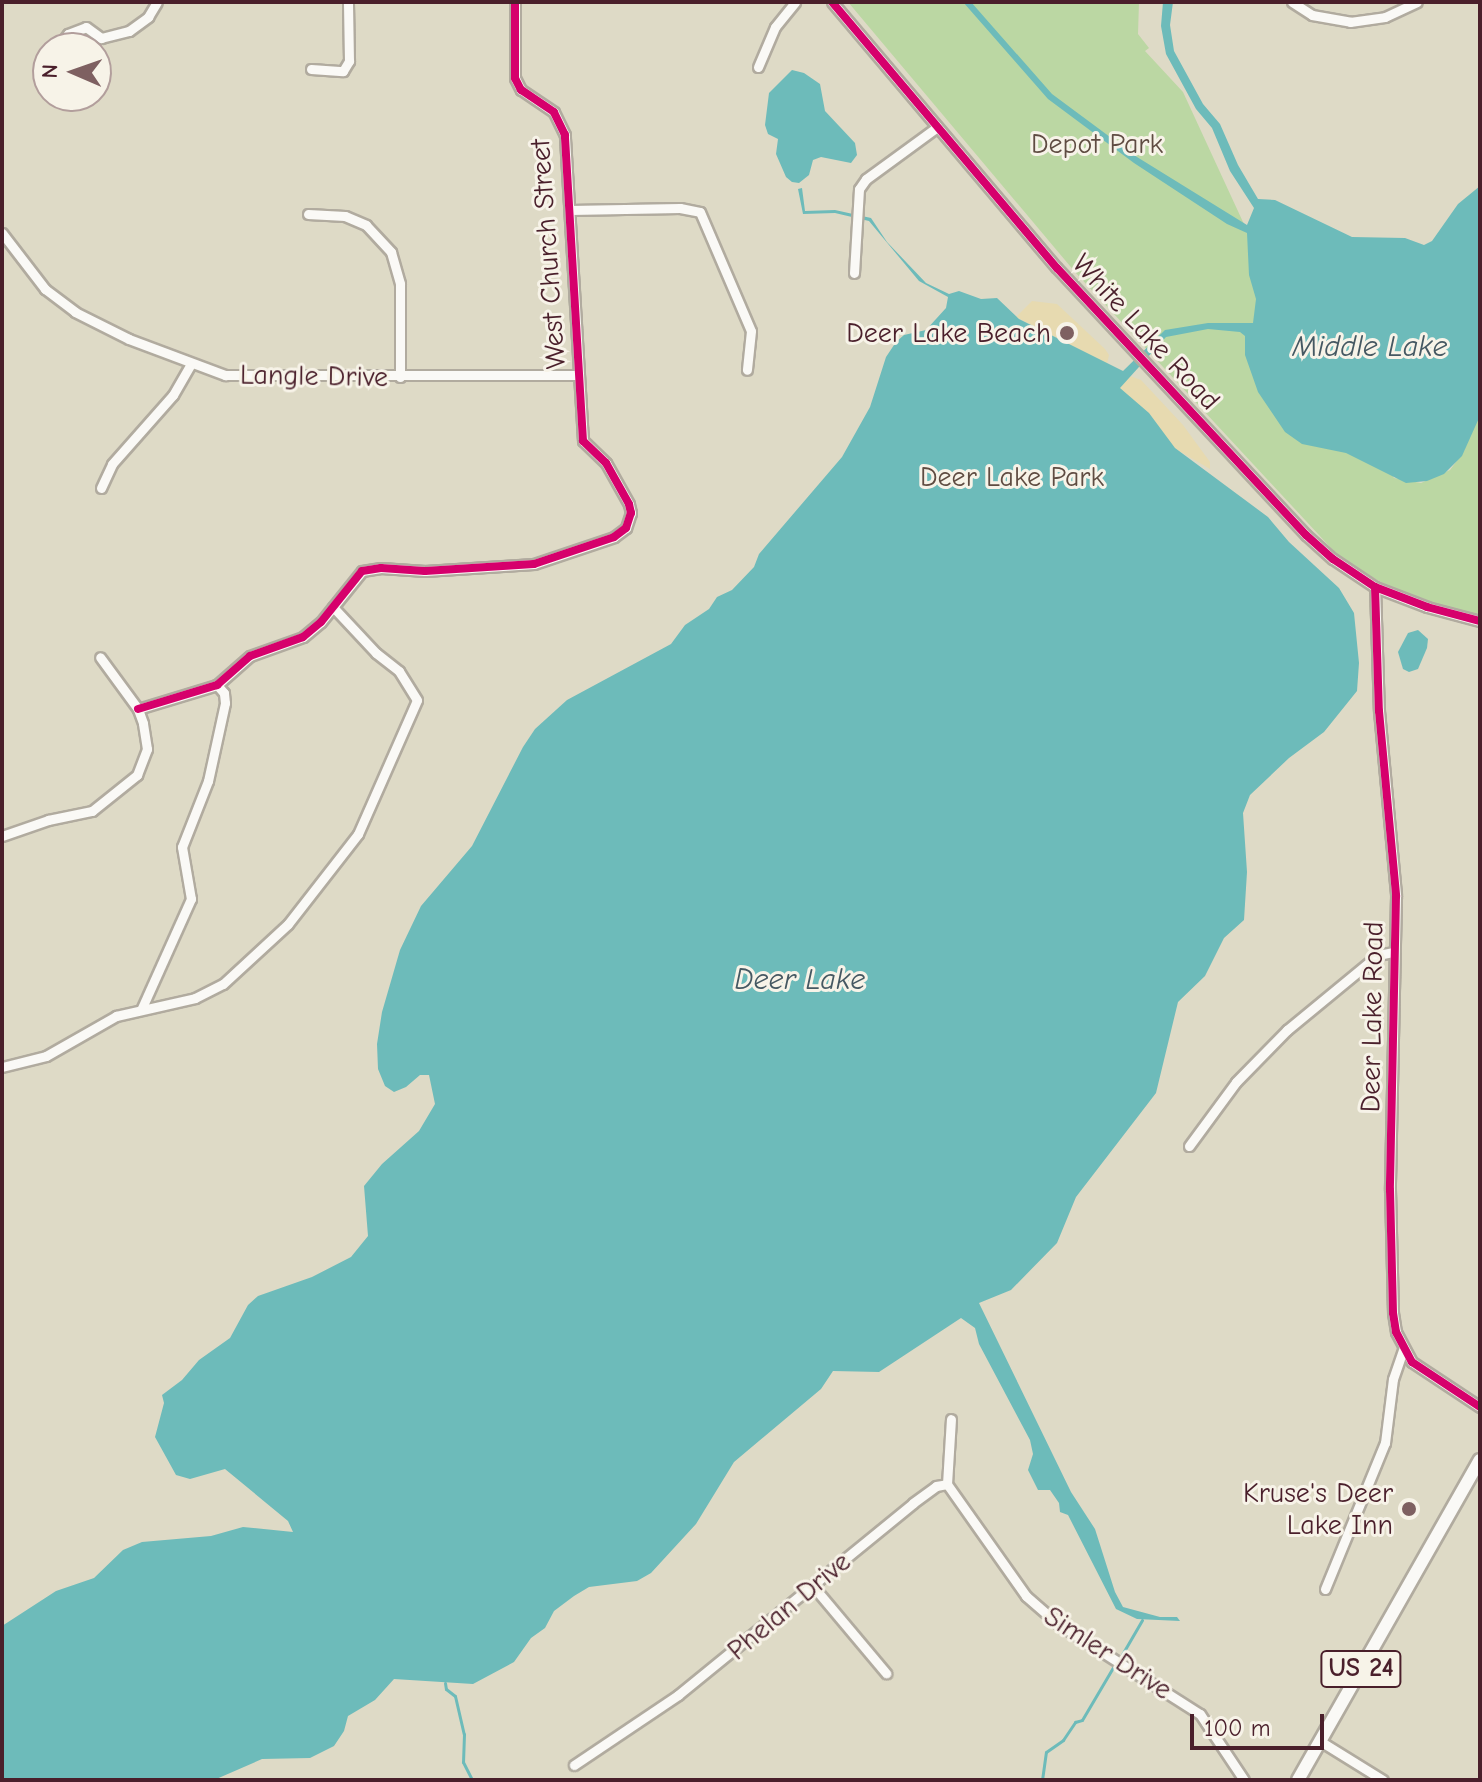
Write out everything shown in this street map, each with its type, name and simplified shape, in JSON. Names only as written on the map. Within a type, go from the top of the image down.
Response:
[{"type":"main road","name":"US 24","points":[[1298,1780],[1480,1460]]},
{"type":"street","points":[[112,35],[129,31],[148,17],[157,2]]},
{"type":"street","points":[[311,69],[343,71],[349,61],[348,2]]},
{"type":"street","name":"West Church Street","points":[[333,607],[362,571],[381,568],[425,571],[534,564],[614,537],[626,528],[630,508],[606,463],[583,441],[567,152],[561,124],[554,112],[521,90],[515,78],[515,2]]},
{"type":"street","points":[[758,67],[775,27],[795,2]]},
{"type":"street","name":"White Lake Road","points":[[832,2],[1141,361],[1306,535],[1333,559],[1375,587],[1427,607],[1480,621]]},
{"type":"street","points":[[1292,2],[1312,15],[1350,22],[1385,17],[1417,2]]},
{"type":"street","points":[[73,32],[86,27],[93,32]]},
{"type":"street","points":[[854,273],[859,189],[866,179],[937,127]]},
{"type":"street","points":[[570,210],[680,208],[700,212],[751,331],[747,370]]},
{"type":"street","points":[[308,214],[345,216],[366,225],[391,252],[400,284],[400,377]]},
{"type":"street","name":"Langle Drive","points":[[2,233],[35,279],[58,300],[129,339],[191,364],[244,377],[579,375]]},
{"type":"street","points":[[101,488],[112,464],[173,395],[191,364]]},
{"type":"street","name":"Deer Lake Road","points":[[1375,587],[1379,711],[1394,857],[1390,1190],[1392,1295],[1396,1332],[1403,1350]]},
{"type":"street","points":[[2,1067],[46,1056],[116,1016],[195,998],[223,984],[288,924],[358,834],[417,700],[399,671],[376,653],[333,607],[321,622],[293,641],[250,656],[217,685],[138,709]]},
{"type":"street","points":[[2,836],[41,821],[92,811],[137,775],[147,749],[138,709],[100,657]]},
{"type":"street","points":[[141,1010],[191,899],[182,847],[208,781],[225,703],[224,693],[217,685]]},
{"type":"street","points":[[1189,1146],[1236,1082],[1287,1030],[1378,955],[1394,952]]},
{"type":"street","points":[[1325,1589],[1382,1452],[1393,1379],[1403,1350],[1429,1376],[1480,1407]]},
{"type":"street","points":[[947,1484],[951,1419]]},
{"type":"street","name":"Phelan Drive","points":[[574,1765],[678,1695],[936,1486],[947,1484]]},
{"type":"street","name":"Simler Drive","points":[[947,1484],[1026,1596],[1057,1623],[1200,1714],[1244,1780]]},
{"type":"street","points":[[813,1586],[886,1673]]},
{"type":"street","points":[[1320,1741],[1383,1780]]},
{"type":"green space","name":"Depot Park","points":[[848,2],[1139,2],[1138,34],[1149,48],[1145,51],[1183,92],[1243,222],[1394,478],[1421,483],[1450,470],[1464,451],[1480,407],[1480,616],[1403,594],[1344,562],[1075,272]]},
{"type":"sand","name":"Deer Lake Beach","points":[[1032,301],[1057,304],[1105,349],[1109,355],[1107,364],[1016,317]]},
{"type":"sand","name":"Deer Lake Beach","points":[[1130,376],[1141,380],[1183,425],[1210,462],[1210,469],[1174,448],[1149,413],[1120,391],[1121,384]]},
{"type":"water","name":"Deer Lake","points":[[963,2],[971,2],[1052,94],[1137,157],[1247,225],[1254,208],[1230,171],[1212,128],[1196,109],[1166,54],[1161,26],[1163,2],[1173,2],[1170,25],[1174,51],[1203,104],[1220,124],[1238,165],[1258,199],[1275,200],[1352,237],[1405,238],[1424,245],[1432,241],[1458,204],[1480,186],[1479,418],[1462,456],[1444,474],[1427,481],[1406,483],[1346,453],[1302,444],[1285,432],[1258,392],[1245,355],[1245,336],[1240,332],[1208,329],[1166,337],[1120,388],[1149,413],[1175,448],[1268,517],[1289,542],[1339,588],[1354,613],[1359,663],[1357,691],[1324,732],[1289,758],[1250,795],[1243,813],[1247,872],[1244,920],[1224,938],[1205,976],[1178,1002],[1156,1093],[1076,1197],[1057,1243],[1011,1290],[979,1303],[1071,1492],[1095,1529],[1115,1592],[1123,1607],[1160,1617],[1177,1617],[1180,1621],[1137,1619],[1116,1609],[1068,1515],[1060,1512],[1059,1503],[1050,1490],[1038,1490],[1028,1470],[1033,1454],[1030,1440],[979,1344],[975,1328],[961,1318],[879,1372],[833,1371],[821,1389],[734,1462],[696,1524],[651,1573],[637,1581],[589,1587],[574,1596],[554,1611],[545,1628],[531,1638],[514,1662],[473,1684],[394,1679],[375,1700],[348,1716],[344,1731],[334,1746],[310,1758],[262,1759],[214,1780],[2,1780],[2,1626],[56,1591],[94,1578],[123,1550],[142,1542],[211,1536],[243,1527],[293,1532],[288,1521],[225,1469],[190,1479],[176,1475],[155,1437],[164,1403],[162,1395],[182,1380],[199,1360],[230,1338],[248,1305],[258,1296],[312,1277],[351,1257],[368,1236],[364,1186],[382,1164],[419,1131],[435,1104],[429,1075],[420,1075],[394,1092],[385,1086],[378,1069],[377,1044],[382,1012],[400,950],[421,906],[472,846],[535,729],[567,700],[671,644],[685,625],[709,609],[717,597],[732,590],[842,457],[870,407],[886,357],[896,342],[904,335],[926,330],[946,308],[948,297],[919,281],[869,221],[835,213],[803,214],[798,189],[802,188],[805,211],[835,210],[871,218],[887,242],[926,283],[949,294],[959,291],[981,299],[997,298],[1019,319],[1123,371],[1165,330],[1208,323],[1253,323],[1256,299],[1249,275],[1247,233],[1227,224],[1134,163],[1048,99]]},
{"type":"water","points":[[792,70],[804,73],[820,84],[825,111],[855,143],[857,155],[851,163],[821,157],[813,160],[809,175],[799,183],[786,177],[776,154],[778,139],[768,134],[765,125],[769,93]]},
{"type":"water","points":[[1418,630],[1428,639],[1427,648],[1418,669],[1409,672],[1403,669],[1398,652],[1408,633]]},
{"type":"waterway","points":[[1120,1658],[1142,1620]]},
{"type":"waterway","points":[[1042,1780],[1046,1752],[1063,1740],[1075,1722],[1082,1720],[1115,1664]]},
{"type":"waterway","points":[[445,1683],[446,1689],[455,1696],[464,1734],[463,1762],[472,1780]]},
{"type":"cycle path","points":[[138,709],[217,685],[250,656],[303,637],[321,622],[362,571],[381,568],[425,571],[534,564],[614,537],[626,528],[631,513],[629,504],[606,463],[583,441],[565,135],[554,112],[521,90],[515,78],[515,2]]},
{"type":"cycle path","points":[[832,2],[1057,268],[1306,535],[1333,559],[1375,587],[1427,607],[1480,621]]},
{"type":"cycle path","points":[[1375,587],[1379,711],[1396,896],[1390,1190],[1393,1313],[1396,1332],[1412,1362],[1480,1407]]},
{"type":"place","name":"Deer Lake Beach","points":[[1067,333]]},
{"type":"place","name":"Kruse's Deer Lake Inn","points":[[1409,1509]]},
{"type":"water label","name":"Middle Lake","points":[[1370,347]]},
{"type":"park label","name":"Deer Lake Park","points":[[1012,477]]}]
